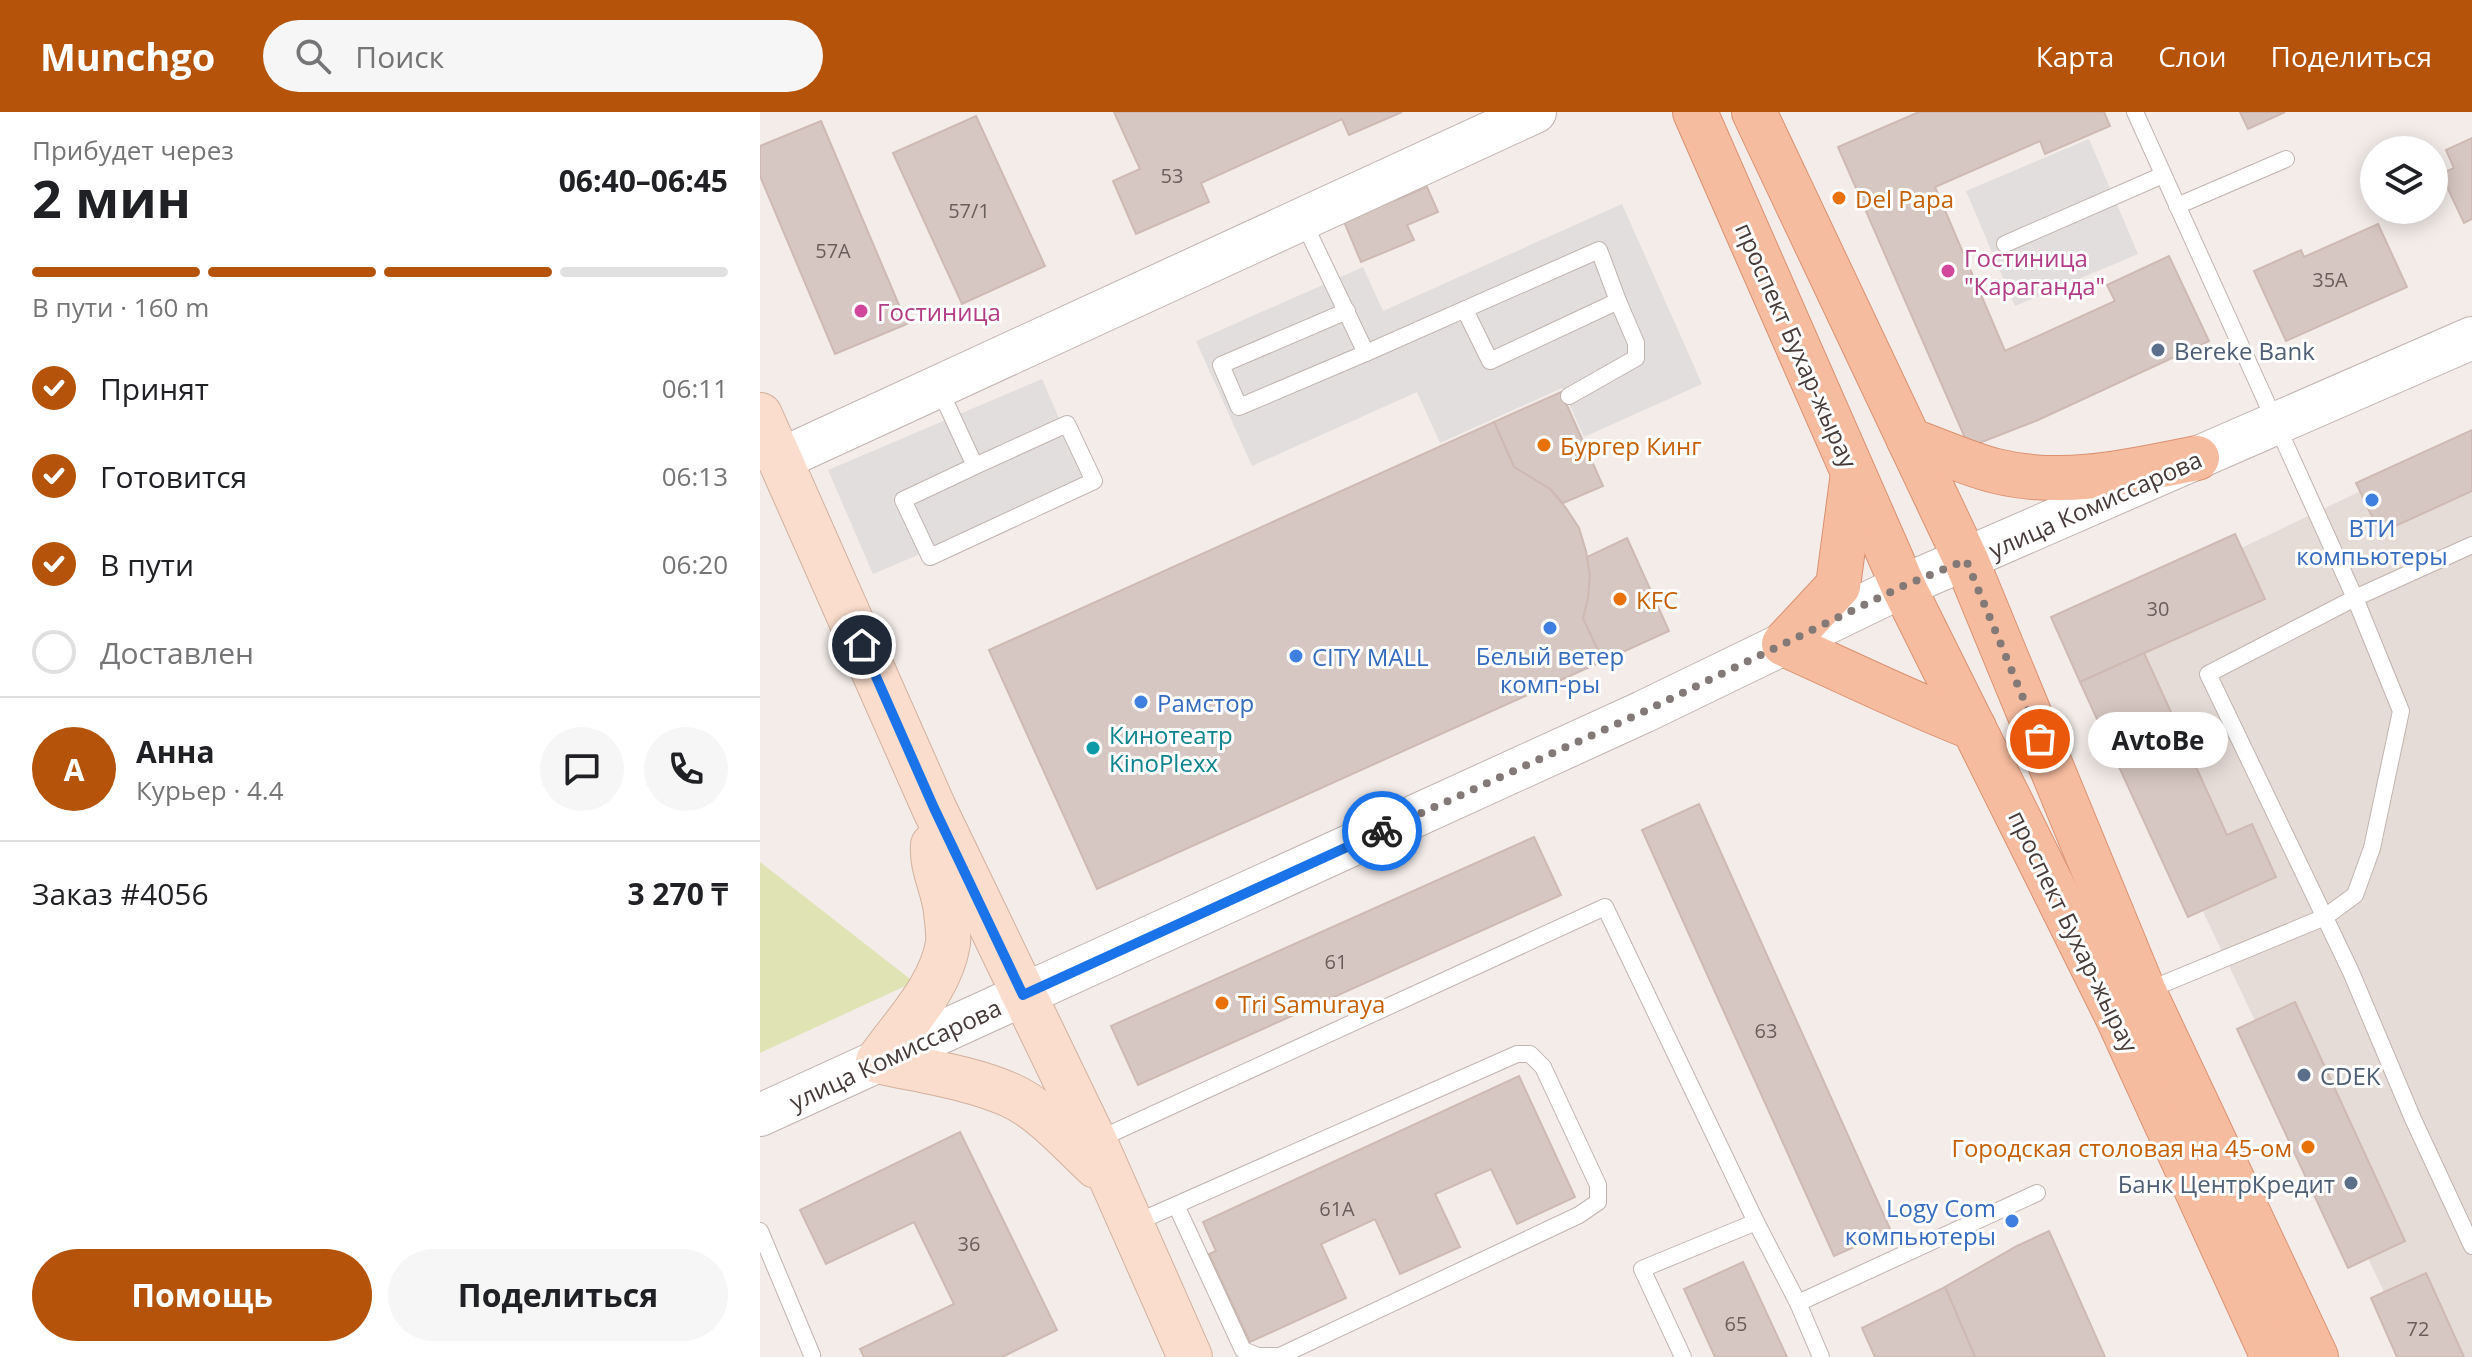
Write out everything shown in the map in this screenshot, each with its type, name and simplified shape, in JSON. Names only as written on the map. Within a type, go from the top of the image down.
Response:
[{"type":"main road","name":"проспект Бухар-жырау","points":[[1695,112],[1903,586],[2118,1018],[2273,1357]]},
{"type":"main road","name":"проспект Бухар-жырау","points":[[1754,112],[1966,560],[2144,992],[2316,1357]]},
{"type":"main road","points":[[760,415],[934,808],[1095,1142],[1190,1357]]},
{"type":"main road","points":[[1909,440],[1996,471],[2049,479],[2099,477],[2197,458]]},
{"type":"main road","points":[[1853,472],[1838,586],[1784,644],[1879,686],[1908,703],[1974,728]]},
{"type":"main road","points":[[934,808],[932,855],[946,908],[949,941],[942,967],[878,1061],[971,1081],[1012,1096],[1051,1125],[1112,1181]]},
{"type":"street","points":[[779,460],[1535,112]]},
{"type":"street","name":"улица Комиссарова","points":[[760,1115],[1643,712],[1903,586],[2472,338]]},
{"type":"lane","points":[[2135,112],[2278,423],[2401,711],[2372,848],[2355,895],[2325,917],[2144,992]]},
{"type":"lane","points":[[2177,206],[2286,159]]},
{"type":"lane","points":[[2005,244],[2163,175]]},
{"type":"lane","points":[[1303,220],[1366,353]]},
{"type":"lane","points":[[1347,311],[1221,365],[1239,407],[1599,250],[1636,343],[1636,358],[1569,396]]},
{"type":"lane","points":[[1465,310],[1490,361],[1618,301]]},
{"type":"lane","points":[[938,386],[975,466]]},
{"type":"lane","points":[[1067,424],[1094,481],[930,557],[903,500],[975,466],[1067,424]]},
{"type":"lane","points":[[2472,545],[2355,598],[2208,674],[2325,917],[2472,1246]]},
{"type":"lane","points":[[1095,1142],[1605,907],[1798,1303],[1821,1357]]},
{"type":"lane","points":[[1131,1224],[1517,1054],[1530,1054],[1543,1067],[1598,1185],[1598,1202],[1579,1215],[1280,1356],[1258,1356],[1243,1350],[1176,1205]]},
{"type":"lane","points":[[1798,1303],[2037,1193]]},
{"type":"lane","points":[[1683,1357],[1642,1269],[1756,1222]]},
{"type":"lane","points":[[760,1231],[812,1355]]},
{"type":"shaded area","points":[[2089,139],[2138,254],[2015,306],[1966,191]]},
{"type":"shaded area","points":[[1622,204],[1702,384],[1584,437],[1562,388],[1440,443],[1417,392],[1252,466],[1196,341],[1363,267],[1383,311]]},
{"type":"shaded area","points":[[1042,379],[1087,483],[873,574],[828,470]]},
{"type":"shaded area","points":[[2472,438],[2472,1357],[2415,1357],[2069,630]]},
{"type":"green space","points":[[760,862],[914,982],[760,1053]]},
{"type":"building","points":[[1114,112],[1402,112],[1349,135],[1342,119],[1201,183],[1209,202],[1136,234],[1113,181],[1140,169]]},
{"type":"building","points":[[1919,112],[2104,112],[2110,126],[2045,154],[2040,141],[1935,187],[2005,351],[2115,301],[2107,285],[2169,256],[2209,341],[2038,420],[1969,447],[1838,147]]},
{"type":"building","points":[[2240,112],[2285,112],[2248,129]]},
{"type":"building","points":[[976,116],[1045,266],[962,304],[893,153]]},
{"type":"building","points":[[821,121],[907,324],[835,354],[760,176],[760,146]]},
{"type":"building","points":[[2472,138],[2472,219],[2464,223],[2448,189],[2448,171],[2454,168],[2448,149]]},
{"type":"building","points":[[1427,187],[1438,212],[1407,225],[1414,240],[1361,262],[1340,212],[1390,191],[1394,201]]},
{"type":"building","points":[[2378,224],[2407,287],[2286,341],[2254,271],[2301,250],[2304,257]]},
{"type":"building","name":"Бургер Кинг","points":[[1561,392],[1603,486],[1563,503],[1550,489],[1514,467],[1494,422]]},
{"type":"building","name":"CITY MALL","points":[[1494,422],[1514,467],[1550,489],[1579,528],[1590,575],[1583,618],[1603,661],[1097,889],[989,650]]},
{"type":"building","points":[[2472,430],[2472,491],[2380,533],[2356,483]]},
{"type":"building","points":[[2235,534],[2265,599],[2080,682],[2051,617]]},
{"type":"building","points":[[1627,538],[1669,631],[1603,661],[1583,618],[1590,575],[1587,557]]},
{"type":"building","points":[[2144,653],[2227,835],[2252,824],[2276,877],[2188,917],[2080,682]]},
{"type":"building","points":[[1699,804],[1891,1231],[1834,1256],[1642,830]]},
{"type":"building","points":[[1534,837],[1561,895],[1138,1085],[1111,1026]]},
{"type":"building","points":[[2295,1002],[2405,1241],[2348,1268],[2237,1029]]},
{"type":"building","points":[[1519,1076],[1575,1197],[1517,1224],[1491,1169],[1435,1194],[1460,1247],[1400,1274],[1375,1219],[1321,1244],[1346,1298],[1250,1342],[1209,1254],[1216,1251],[1203,1222]]},
{"type":"building","points":[[960,1132],[1057,1330],[1002,1357],[864,1357],[860,1349],[954,1304],[914,1222],[826,1264],[800,1210]]},
{"type":"building","points":[[2049,1231],[2105,1357],[1975,1357],[1945,1287]]},
{"type":"building","points":[[1743,1262],[1787,1357],[1715,1357],[1684,1289]]},
{"type":"building","points":[[2426,1273],[2464,1357],[2397,1357],[2371,1298]]},
{"type":"building","points":[[1945,1287],[1975,1357],[1875,1357],[1862,1328]]},
{"type":"way so far","points":[[1382,831],[1643,712],[1903,586],[1966,560],[2040,739]]},
{"type":"place","name":"Del Papa","points":[[1839,198]]},
{"type":"place","name":"Гостиница \"Караганда\"","points":[[1948,271]]},
{"type":"place","name":"Гостиница","points":[[861,311]]},
{"type":"place","name":"Bereke Bank","points":[[2158,350]]},
{"type":"place","name":"Бургер Кинг","points":[[1544,445]]},
{"type":"place","name":"ВТИ компьютеры","points":[[2372,500]]},
{"type":"place","name":"KFC","points":[[1620,599]]},
{"type":"place","name":"Белый ветер комп-ры","points":[[1550,628]]},
{"type":"place","name":"CITY MALL","points":[[1296,656]]},
{"type":"place","name":"Рамстор","points":[[1141,702]]},
{"type":"place","name":"AvtoBe","points":[[2040,739]]},
{"type":"place","name":"Кинотеатр KinoPlexx","points":[[1093,748]]},
{"type":"place","name":"Tri Samuraya","points":[[1222,1003]]},
{"type":"place","name":"CDEK","points":[[2304,1075]]},
{"type":"place","name":"Городская столовая на 45-ом","points":[[2308,1147]]},
{"type":"place","name":"Банк ЦентрКредит","points":[[2351,1183]]},
{"type":"place","name":"Logy Com компьютеры","points":[[2012,1221]]},
{"type":"route","points":[[862,645],[934,808],[1023,995],[1382,831]]}]
